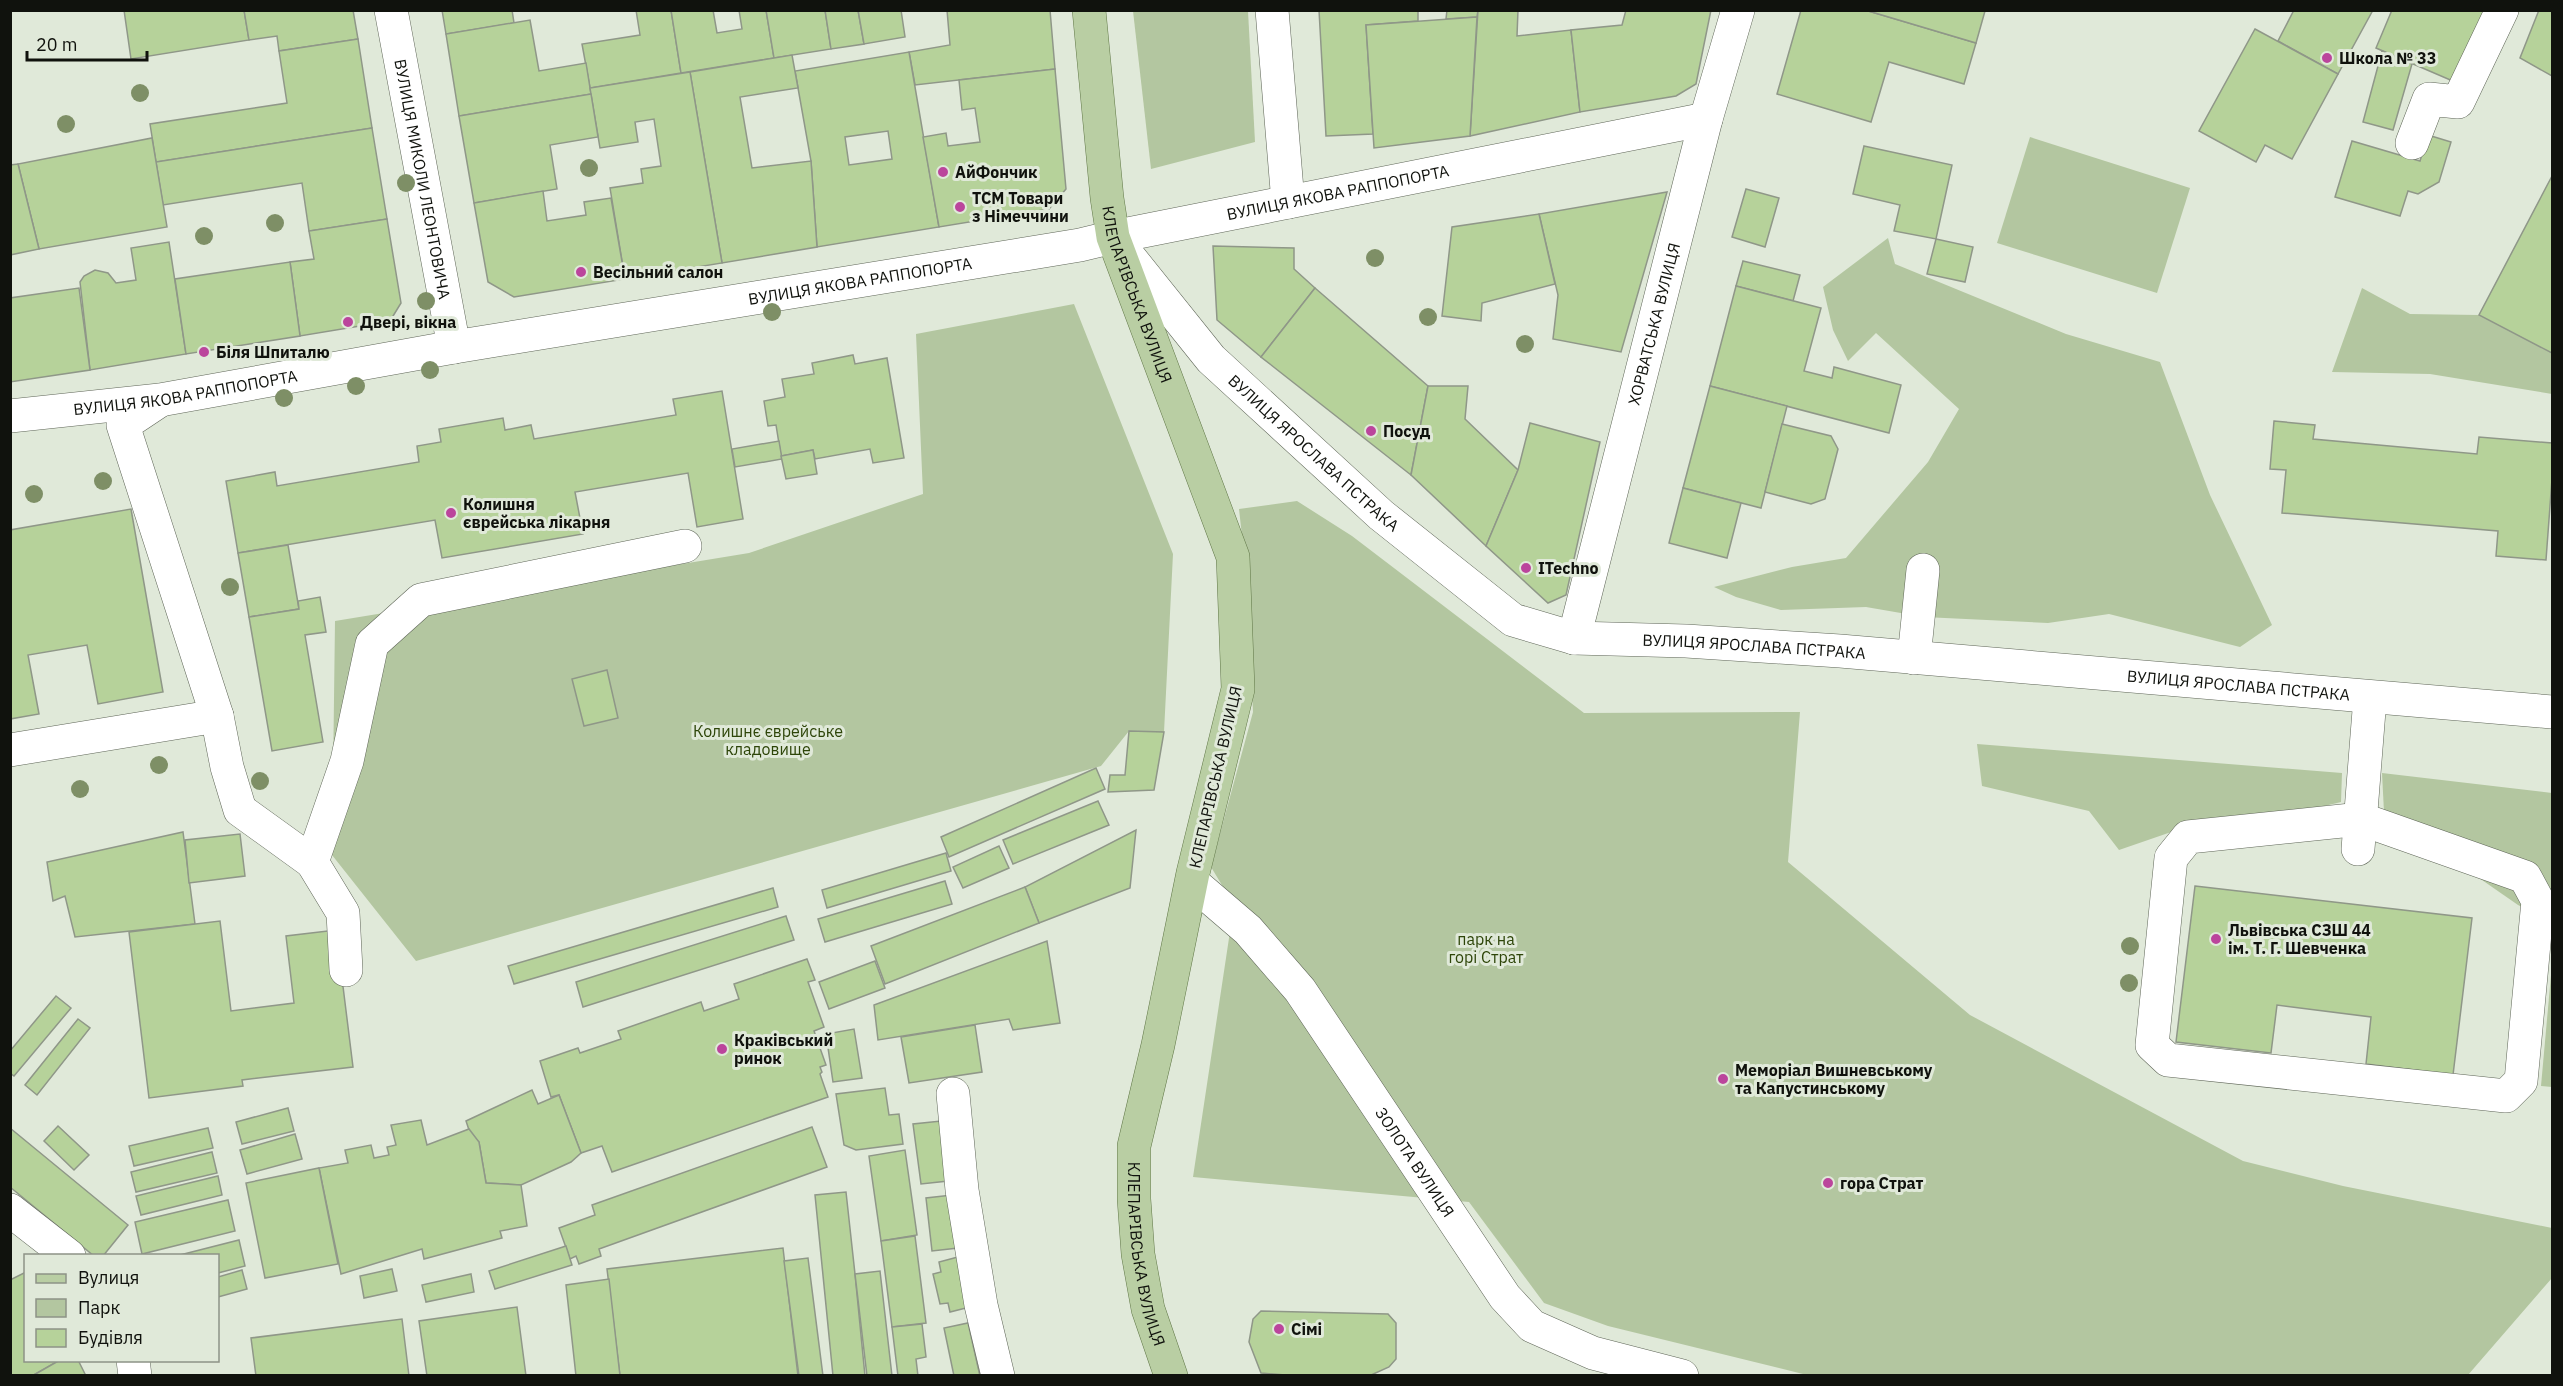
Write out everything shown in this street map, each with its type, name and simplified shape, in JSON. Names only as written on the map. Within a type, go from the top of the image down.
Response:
[{"type":"main road","name":"КЛЕПАРІВСЬКА ВУЛИЦЯ","points":[[1089,10],[1107,198],[1113,237],[1233,557],[1238,689],[1192,882],[1134,1146],[1134,1199],[1138,1254],[1148,1309],[1171,1376]]},
{"type":"street","name":"ВУЛИЦЯ МИКОЛИ ЛЕОНТОВИЧА","points":[[391,10],[454,347]]},
{"type":"street","points":[[1272,10],[1288,202]]},
{"type":"street","name":"ХОРВАТСЬКА ВУЛИЦЯ","points":[[1574,638],[1706,119],[1738,10]]},
{"type":"street","points":[[2412,143],[2429,99],[2458,102],[2502,10]]},
{"type":"street","name":"ВУЛИЦЯ ЯКОВА РАППОПОРТА","points":[[10,417],[160,400],[454,347],[1080,245],[1706,119]]},
{"type":"street","name":"ВУЛИЦЯ ЯРОСЛАВА ПСТРАКА","points":[[1113,237],[1211,359],[1381,515],[1513,620],[1574,638],[1686,640],[2553,712]]},
{"type":"street","points":[[160,400],[123,425],[216,716],[227,767],[240,810],[312,862],[343,913],[346,970]]},
{"type":"street","points":[[312,862],[347,761],[372,644],[421,600],[685,546]]},
{"type":"street","points":[[1914,658],[1923,570]]},
{"type":"street","points":[[2359,834],[2370,698]]},
{"type":"street","points":[[10,750],[216,716]]},
{"type":"street","points":[[2359,834],[2525,877],[2538,901],[2521,1081],[2506,1096],[2168,1060],[2152,1045],[2171,858],[2188,837],[2359,834]]},
{"type":"street","name":"ЗОЛОТА ВУЛИЦЯ","points":[[1192,882],[1248,930],[1300,990],[1505,1297],[1532,1326],[1593,1353],[1682,1376]]},
{"type":"street","points":[[953,1094],[962,1190],[981,1305],[998,1376]]},
{"type":"street","points":[[10,1210],[66,1254]]},
{"type":"green space","points":[[1133,11],[1248,11],[1255,142],[1151,169]]},
{"type":"green space","points":[[2030,137],[2190,188],[2157,293],[1997,243]]},
{"type":"green space","points":[[1888,238],[1895,264],[2066,334],[2160,362],[2210,495],[2272,625],[2240,647],[2109,614],[2048,623],[1924,617],[1866,607],[1781,610],[1736,597],[1714,587],[1792,567],[1846,558],[1928,462],[1959,409],[1876,333],[1848,361],[1833,330],[1823,287]]},
{"type":"green space","points":[[2362,288],[2410,314],[2479,315],[2549,322],[2552,324],[2552,394],[2430,374],[2332,372]]},
{"type":"green space","name":"Колишнє єврейське кладовище","points":[[1074,304],[1173,554],[1164,732],[1129,731],[1101,766],[416,961],[332,855],[335,621],[749,553],[923,494],[916,334]]},
{"type":"green space","name":"парк на горі Страт","points":[[1297,501],[1352,536],[1584,713],[1800,712],[1788,862],[1970,1015],[2243,1161],[2343,1186],[2552,1228],[2552,1278],[2468,1375],[1807,1375],[1608,1326],[1544,1303],[1469,1202],[1193,1177],[1234,905],[1211,867],[1253,712],[1246,572],[1239,509]]},
{"type":"green space","points":[[1977,744],[2342,773],[2341,802],[2300,812],[2206,820],[2119,850],[2089,811],[1982,786]]},
{"type":"green space","points":[[2382,773],[2552,793],[2552,922],[2518,905],[2384,812]]},
{"type":"green space","points":[[2552,964],[2552,1087],[2541,1086]]},
{"type":"building","points":[[124,10],[244,10],[249,40],[131,59]]},
{"type":"building","points":[[244,10],[353,10],[358,39],[279,51],[277,36],[249,40]]},
{"type":"building","points":[[442,10],[512,10],[514,23],[446,34]]},
{"type":"building","points":[[636,10],[671,10],[681,73],[590,88],[582,44],[640,35]]},
{"type":"building","points":[[671,10],[713,10],[717,33],[742,29],[739,10],[766,10],[774,58],[681,73]]},
{"type":"building","points":[[766,10],[825,10],[831,49],[774,58]]},
{"type":"building","points":[[825,10],[858,10],[864,44],[831,49]]},
{"type":"building","points":[[858,10],[901,10],[905,37],[864,44]]},
{"type":"building","points":[[947,10],[1050,10],[1055,69],[915,85],[909,52],[950,45]]},
{"type":"building","points":[[1319,10],[1418,10],[1418,21],[1366,25],[1373,134],[1326,136]]},
{"type":"building","points":[[1447,10],[1478,10],[1477,17],[1446,19]]},
{"type":"building","points":[[1478,10],[1518,10],[1517,36],[1571,30],[1580,112],[1470,136]]},
{"type":"building","points":[[1626,10],[1711,10],[1696,84],[1676,96],[1580,112],[1571,30],[1622,25]]},
{"type":"building","points":[[1801,10],[1865,10],[1976,43],[1964,84],[1889,62],[1871,122],[1777,94]]},
{"type":"building","points":[[1865,10],[1984,10],[1985,11],[1976,43]]},
{"type":"building","name":"Школа № 33","points":[[2294,10],[2373,10],[2338,74],[2278,41]]},
{"type":"building","points":[[2392,10],[2485,10],[2455,82],[2376,48]]},
{"type":"building","points":[[2539,10],[2552,10],[2552,76],[2520,58]]},
{"type":"building","points":[[1477,17],[1470,136],[1374,148],[1366,25]]},
{"type":"building","points":[[530,20],[539,71],[586,63],[591,94],[459,116],[446,34]]},
{"type":"building","points":[[2255,29],[2338,74],[2292,159],[2265,145],[2256,162],[2199,131]]},
{"type":"building","points":[[358,39],[372,128],[156,162],[150,124],[287,103],[279,51]]},
{"type":"building","points":[[2382,51],[2412,64],[2393,130],[2363,122]]},
{"type":"building","points":[[909,52],[939,227],[817,247],[811,161],[795,71]],"holes":[[[888,131],[892,159],[849,165],[845,137]]]},
{"type":"building","points":[[792,55],[798,88],[740,97],[752,168],[811,161],[817,247],[722,263],[690,72]]},
{"type":"building","points":[[1055,69],[1066,189],[1049,209],[939,227],[923,137],[946,133],[948,146],[980,142],[975,108],[962,110],[959,80]]},
{"type":"building","points":[[690,72],[722,263],[625,279],[610,188],[643,183],[641,169],[661,166],[654,119],[635,122],[638,142],[600,148],[590,88]]},
{"type":"building","points":[[591,94],[598,137],[550,145],[557,189],[474,203],[459,116]]},
{"type":"building","points":[[372,128],[387,219],[309,231],[302,183],[163,205],[156,162]]},
{"type":"building","points":[[2428,135],[2451,142],[2439,182],[2418,194],[2408,191],[2400,216],[2335,197],[2352,141],[2420,161]]},
{"type":"building","points":[[152,138],[167,227],[39,249],[18,164]]},
{"type":"building","points":[[1864,146],[1952,165],[1936,239],[1894,231],[1900,205],[1853,194]]},
{"type":"building","points":[[18,164],[39,249],[10,255],[10,165]]},
{"type":"building","points":[[2552,176],[2552,353],[2479,315]]},
{"type":"building","points":[[1746,189],[1779,198],[1765,247],[1732,237]]},
{"type":"building","points":[[543,191],[547,221],[586,215],[584,202],[611,198],[625,279],[514,297],[488,282],[474,203]]},
{"type":"building","points":[[1667,192],[1621,352],[1553,339],[1558,295],[1539,214]]},
{"type":"building","points":[[1539,214],[1555,284],[1482,303],[1481,321],[1442,316],[1452,227]]},
{"type":"building","points":[[387,219],[401,303],[390,321],[300,336],[290,262],[314,259],[309,231]]},
{"type":"building","points":[[1936,239],[1973,247],[1965,282],[1927,274]]},
{"type":"building","points":[[169,242],[186,354],[90,370],[80,282],[84,276],[95,270],[108,273],[116,283],[136,280],[131,248]]},
{"type":"building","points":[[1213,246],[1294,248],[1294,269],[1315,288],[1261,357],[1217,320]]},
{"type":"building","points":[[1743,261],[1800,275],[1793,301],[1736,286]]},
{"type":"building","points":[[290,262],[300,336],[186,354],[175,279]]},
{"type":"building","points":[[1736,286],[1821,308],[1804,371],[1832,378],[1834,367],[1901,385],[1889,433],[1710,386]]},
{"type":"building","points":[[79,288],[90,370],[10,382],[10,298]]},
{"type":"building","points":[[1315,288],[1428,386],[1411,475],[1261,357]]},
{"type":"building","points":[[853,355],[855,364],[887,358],[904,458],[873,463],[870,449],[815,459],[813,450],[781,456],[776,425],[768,426],[764,401],[785,397],[782,379],[814,374],[812,363]]},
{"type":"building","points":[[1428,386],[1468,386],[1465,419],[1518,470],[1486,546],[1411,475]]},
{"type":"building","points":[[1710,386],[1787,406],[1761,508],[1683,488]]},
{"type":"building","points":[[722,391],[743,519],[697,527],[688,473],[575,492],[583,534],[442,558],[435,520],[238,553],[226,481],[275,472],[277,486],[419,462],[417,446],[441,442],[439,429],[503,418],[505,430],[531,425],[534,439],[676,415],[673,399]]},
{"type":"building","points":[[2274,421],[2315,425],[2313,439],[2477,454],[2479,437],[2552,443],[2552,479],[2546,560],[2496,556],[2498,531],[2282,513],[2286,470],[2270,469]]},
{"type":"building","points":[[1530,423],[1600,442],[1566,595],[1548,603],[1486,546],[1518,470]]},
{"type":"building","points":[[1782,424],[1831,436],[1838,449],[1825,499],[1811,504],[1765,492]]},
{"type":"building","points":[[779,441],[782,459],[735,467],[732,449]]},
{"type":"building","points":[[813,450],[817,474],[786,479],[781,456]]},
{"type":"building","points":[[1683,488],[1741,503],[1727,558],[1669,543]]},
{"type":"building","points":[[131,509],[163,692],[98,704],[87,645],[28,655],[39,714],[10,719],[10,530]]},
{"type":"building","points":[[288,545],[299,609],[249,617],[238,553]]},
{"type":"building","points":[[320,597],[326,632],[305,635],[323,742],[272,751],[249,617],[299,609],[298,601]]},
{"type":"building","points":[[607,670],[618,718],[584,726],[572,679]]},
{"type":"building","points":[[1129,731],[1164,732],[1154,790],[1108,792],[1110,775],[1125,775]]},
{"type":"building","points":[[1096,768],[1105,789],[949,857],[941,837]]},
{"type":"building","points":[[1098,801],[1109,825],[1013,864],[1003,840]]},
{"type":"building","points":[[1136,830],[1130,888],[1039,923],[1025,887]]},
{"type":"building","points":[[183,832],[195,924],[75,937],[65,896],[53,901],[47,862]]},
{"type":"building","points":[[240,834],[245,876],[189,883],[185,840]]},
{"type":"building","points":[[999,846],[1009,868],[963,888],[953,867]]},
{"type":"building","points":[[946,853],[951,871],[827,908],[822,890]]},
{"type":"building","points":[[945,881],[952,904],[825,942],[818,919]]},
{"type":"building","points":[[2195,886],[2472,918],[2453,1075],[2366,1064],[2371,1017],[2277,1005],[2271,1053],[2176,1042]]},
{"type":"building","points":[[1025,887],[1039,923],[885,984],[871,946]]},
{"type":"building","points":[[773,888],[778,907],[514,984],[508,966]]},
{"type":"building","points":[[786,916],[794,940],[583,1007],[576,982]]},
{"type":"building","points":[[220,921],[231,1011],[294,1003],[286,936],[336,930],[353,1067],[242,1080],[243,1086],[149,1098],[129,932]]},
{"type":"building","points":[[1047,941],[1060,1023],[1013,1030],[1009,1019],[878,1040],[874,1005]]},
{"type":"building","points":[[807,959],[815,980],[808,982],[824,1027],[814,1031],[826,1065],[820,1067],[822,1072],[820,1074],[828,1097],[612,1172],[602,1146],[581,1153],[559,1095],[551,1097],[540,1061],[578,1048],[580,1053],[621,1039],[618,1031],[701,1002],[704,1011],[739,999],[734,984]]},
{"type":"building","points":[[875,961],[885,988],[829,1009],[819,982]]},
{"type":"building","points":[[56,996],[71,1008],[14,1076],[10,1073],[10,1051]]},
{"type":"building","points":[[78,1019],[90,1028],[37,1095],[25,1085]]},
{"type":"building","points":[[975,1025],[982,1072],[909,1083],[901,1037]]},
{"type":"building","points":[[854,1029],[862,1078],[833,1082],[826,1034]]},
{"type":"building","points":[[885,1088],[889,1115],[899,1114],[903,1144],[856,1150],[844,1145],[836,1094]]},
{"type":"building","points":[[532,1090],[538,1104],[559,1095],[581,1153],[571,1162],[521,1185],[486,1183],[479,1142],[470,1133],[466,1121]]},
{"type":"building","points":[[288,1108],[294,1131],[242,1144],[236,1122]]},
{"type":"building","points":[[421,1120],[427,1145],[469,1129],[479,1142],[486,1183],[521,1185],[527,1226],[500,1231],[502,1238],[424,1259],[422,1249],[341,1274],[319,1168],[348,1163],[345,1150],[371,1145],[374,1158],[389,1155],[387,1147],[396,1145],[391,1125]]},
{"type":"building","points":[[941,1121],[948,1181],[921,1184],[913,1124]]},
{"type":"building","points":[[58,1126],[89,1155],[74,1170],[44,1141]]},
{"type":"building","points":[[812,1127],[827,1167],[599,1249],[601,1256],[579,1264],[576,1256],[570,1259],[559,1228],[595,1215],[592,1205]]},
{"type":"building","points":[[10,1128],[128,1225],[105,1254],[92,1254],[10,1187]]},
{"type":"building","points":[[208,1128],[213,1148],[134,1166],[129,1146]]},
{"type":"building","points":[[295,1134],[302,1159],[247,1174],[240,1150]]},
{"type":"building","points":[[905,1150],[917,1235],[881,1241],[869,1156]]},
{"type":"building","points":[[212,1152],[217,1173],[136,1192],[131,1172]]},
{"type":"building","points":[[319,1168],[338,1264],[265,1278],[246,1183]]},
{"type":"building","points":[[218,1176],[222,1195],[141,1215],[136,1196]]},
{"type":"building","points":[[846,1192],[865,1376],[833,1376],[815,1195]]},
{"type":"building","points":[[952,1195],[958,1248],[932,1251],[926,1198]]},
{"type":"building","points":[[228,1200],[235,1231],[142,1254],[135,1222]]},
{"type":"building","points":[[915,1236],[926,1323],[892,1327],[881,1241]]},
{"type":"building","points":[[239,1240],[245,1266],[219,1273],[219,1254],[184,1254]]},
{"type":"building","points":[[566,1246],[572,1265],[495,1289],[489,1271]]},
{"type":"building","points":[[783,1248],[798,1376],[620,1376],[607,1269]]},
{"type":"building","points":[[958,1257],[970,1307],[950,1312],[948,1303],[940,1304],[933,1274],[941,1272],[939,1262]]},
{"type":"building","points":[[808,1258],[823,1376],[799,1376],[784,1261]]},
{"type":"building","points":[[392,1269],[397,1291],[364,1298],[360,1276]]},
{"type":"building","points":[[242,1270],[247,1289],[219,1297],[219,1277]]},
{"type":"building","points":[[880,1271],[892,1376],[867,1376],[855,1274]]},
{"type":"building","points":[[24,1273],[24,1362],[56,1362],[32,1376],[10,1376],[10,1280]]},
{"type":"building","points":[[471,1274],[474,1292],[426,1302],[422,1285]]},
{"type":"building","points":[[609,1279],[620,1376],[576,1376],[566,1285]]},
{"type":"building","points":[[517,1307],[526,1376],[427,1376],[419,1321]]},
{"type":"building","points":[[1261,1311],[1388,1314],[1396,1323],[1396,1359],[1389,1367],[1369,1376],[1298,1376],[1261,1373],[1249,1342],[1253,1319]]},
{"type":"building","points":[[402,1319],[409,1376],[256,1376],[251,1338]]},
{"type":"building","points":[[968,1323],[980,1376],[954,1376],[944,1328]]},
{"type":"building","points":[[922,1324],[926,1357],[916,1359],[918,1376],[898,1376],[892,1327]]},
{"type":"building","points":[[56,1362],[79,1362],[86,1376],[32,1376]]},
{"type":"place","name":"Школа № 33","points":[[2327,58]]},
{"type":"place","name":"АйФончик","points":[[943,172]]},
{"type":"place","name":"ТСМ Товари з Німеччини","points":[[960,207]]},
{"type":"place","name":"Весільний салон","points":[[581,272]]},
{"type":"place","name":"Двері, вікна","points":[[348,322]]},
{"type":"place","name":"Біля Шпиталю","points":[[204,352]]},
{"type":"place","name":"Посуд","points":[[1371,431]]},
{"type":"place","name":"Колишня єврейська лікарня","points":[[451,513]]},
{"type":"place","name":"ITechno","points":[[1526,568]]},
{"type":"place","name":"Львівська СЗШ 44 ім. Т. Г. Шевченка","points":[[2216,939]]},
{"type":"place","name":"Краківський ринок","points":[[722,1049]]},
{"type":"place","name":"Меморіал Вишневському та Капустинському","points":[[1723,1079]]},
{"type":"place","name":"гора Страт","points":[[1828,1183]]},
{"type":"place","name":"Сімі","points":[[1279,1329]]}]
